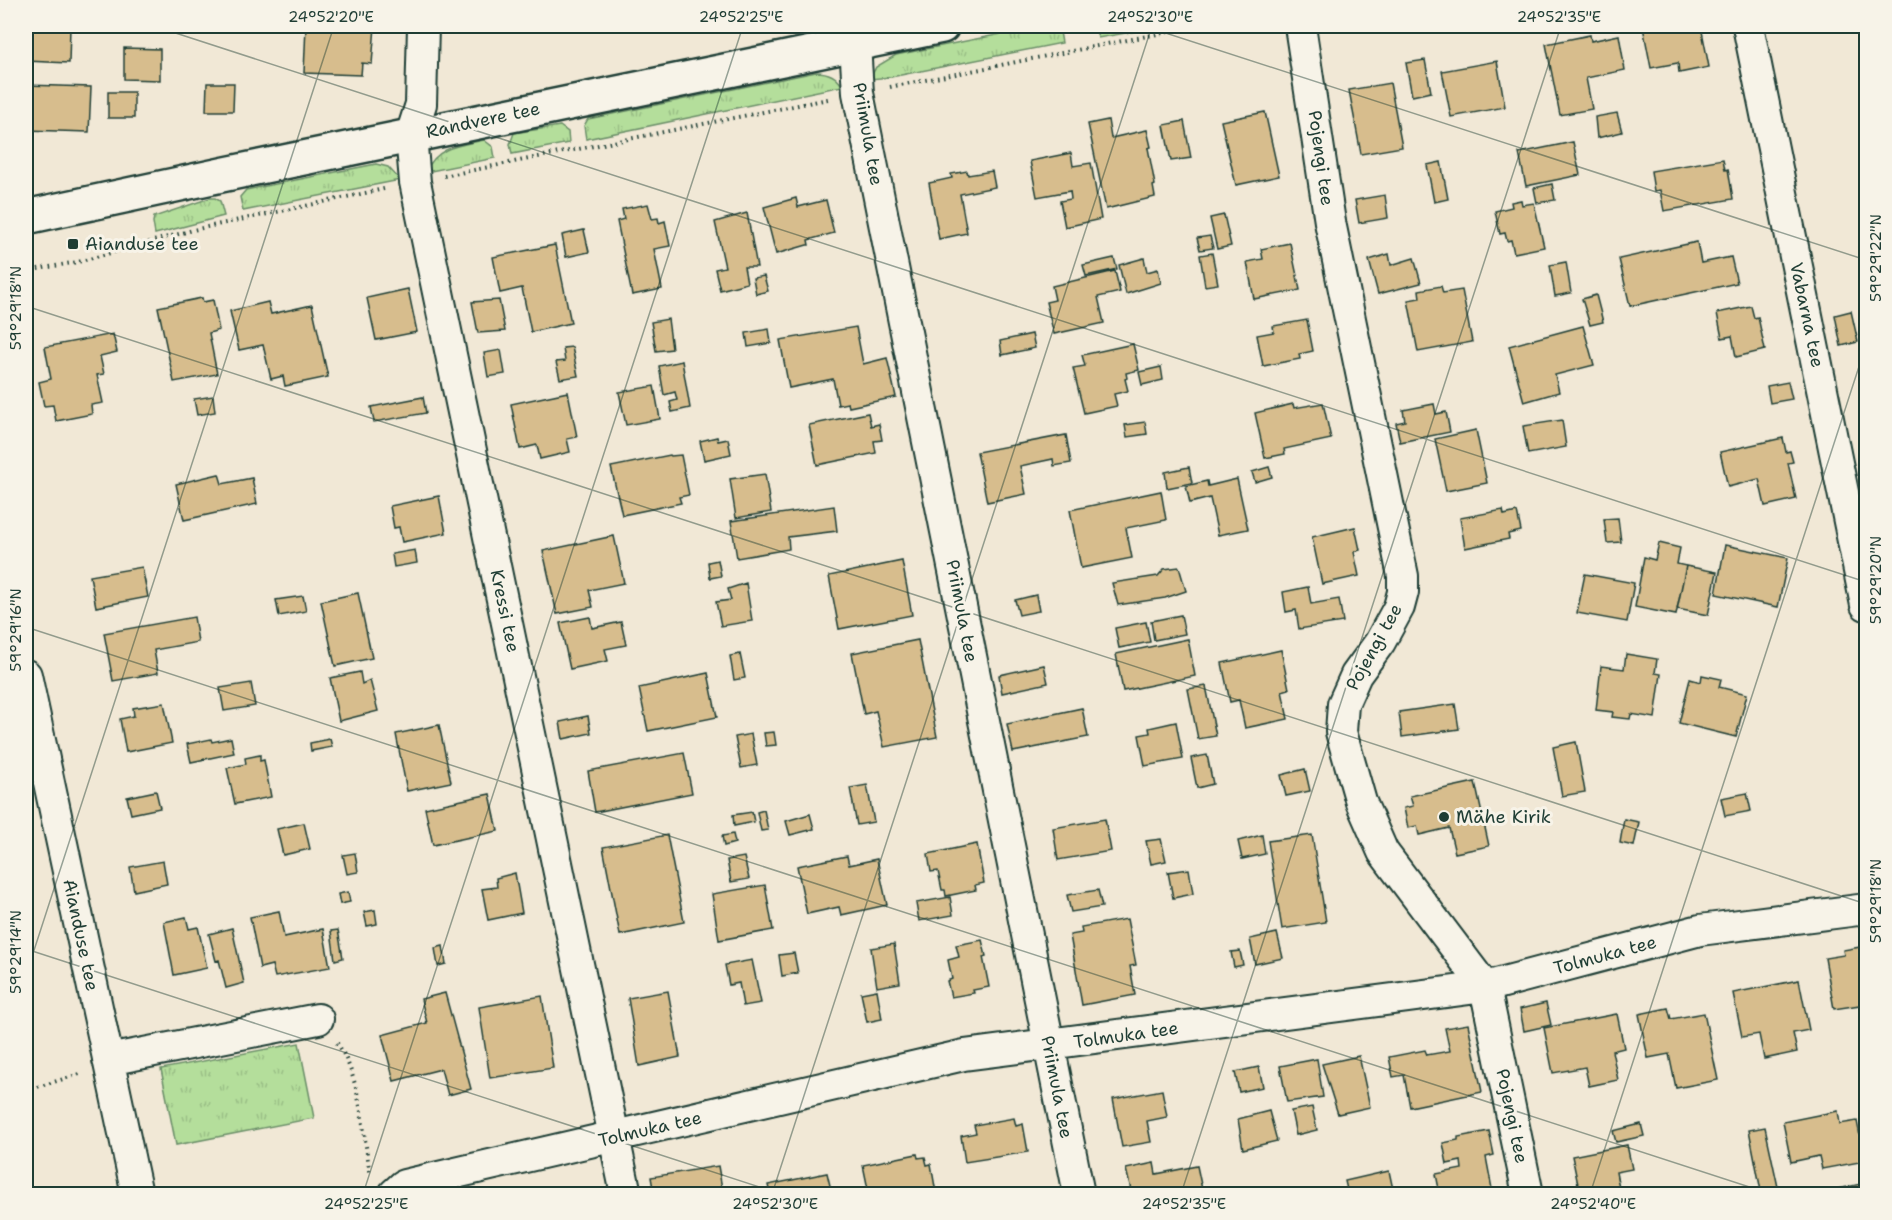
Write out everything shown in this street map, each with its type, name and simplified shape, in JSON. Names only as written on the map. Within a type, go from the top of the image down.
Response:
[{"type":"main road","name":"Randvere tee","points":[[26,217],[411,135],[855,35],[942,26]]},
{"type":"street","name":"Kressi tee","points":[[423,26],[421,104],[411,135],[415,182],[626,1194]]},
{"type":"street","name":"Pojengi tee","points":[[1300,26],[1330,222],[1403,576],[1400,608],[1380,642],[1356,675],[1343,704],[1341,732],[1360,802],[1383,852],[1485,987],[1528,1194]]},
{"type":"street","name":"Vabarna tee","points":[[1748,26],[1866,605]]},
{"type":"street","name":"Priimula tee","points":[[855,35],[858,93],[1079,1194]]},
{"type":"street","name":"Aianduse tee","points":[[26,675],[137,1194]]},
{"type":"street","name":"Tolmuka tee","points":[[382,1189],[964,1055],[1485,987],[1700,930],[1866,909]]},
{"type":"street","points":[[108,1060],[318,1019]]},
{"type":"path","points":[[880,89],[1198,26]]},
{"type":"path","points":[[318,1019],[347,1057],[382,1189]]},
{"type":"path","points":[[26,1089],[79,1074],[108,1060]]},
{"type":"green space","points":[[1041,26],[1059,26],[1062,43],[891,77],[870,79],[876,67],[896,55]]},
{"type":"green space","points":[[1095,26],[1165,26],[1098,38]]},
{"type":"green space","points":[[816,72],[831,75],[842,86],[586,139],[584,126],[588,119]]},
{"type":"green space","points":[[560,126],[568,132],[569,143],[512,154],[510,144],[514,133]]},
{"type":"green space","points":[[484,140],[493,147],[495,158],[426,172],[436,157],[450,148]]},
{"type":"green space","points":[[376,164],[388,167],[400,180],[243,211],[240,197],[246,190]]},
{"type":"green space","points":[[210,198],[220,201],[224,216],[155,234],[154,217]]},
{"type":"green space","points":[[299,1043],[314,1118],[176,1145],[161,1069]]},
{"type":"building","points":[[26,26],[70,26],[69,63],[26,61]]},
{"type":"building","points":[[306,26],[375,26],[372,64],[362,63],[361,75],[304,73]]},
{"type":"building","points":[[498,26],[542,26],[542,28]]},
{"type":"building","points":[[1701,26],[1709,67],[1679,73],[1678,63],[1651,68],[1643,27]]},
{"type":"building","points":[[1857,26],[1866,26],[1866,62],[1865,62]]},
{"type":"building","points":[[1590,35],[1591,41],[1619,35],[1625,70],[1586,78],[1592,109],[1560,115],[1546,44]]},
{"type":"building","points":[[124,48],[160,49],[160,80],[124,79]]},
{"type":"building","points":[[1425,60],[1431,92],[1412,96],[1406,63]]},
{"type":"building","points":[[1497,61],[1505,107],[1451,117],[1442,71]]},
{"type":"building","points":[[207,83],[234,83],[233,111],[206,111]]},
{"type":"building","points":[[1390,83],[1402,147],[1361,154],[1349,90]]},
{"type":"building","points":[[26,85],[91,87],[89,132],[26,130]]},
{"type":"building","points":[[108,92],[134,92],[134,118],[108,118]]},
{"type":"building","points":[[1265,112],[1279,176],[1236,185],[1221,121]]},
{"type":"building","points":[[1617,113],[1622,132],[1597,138],[1595,117]]},
{"type":"building","points":[[1108,120],[1111,138],[1147,130],[1151,147],[1148,148],[1155,197],[1106,209],[1088,124]]},
{"type":"building","points":[[1184,121],[1191,158],[1171,161],[1164,125]]},
{"type":"building","points":[[1573,142],[1580,175],[1526,186],[1519,153]]},
{"type":"building","points":[[1071,153],[1073,166],[1091,163],[1101,219],[1065,227],[1060,201],[1071,199],[1070,191],[1037,197],[1030,161]]},
{"type":"building","points":[[1723,159],[1725,170],[1728,169],[1733,199],[1664,211],[1660,190],[1654,191],[1651,171]]},
{"type":"building","points":[[1441,162],[1448,199],[1434,202],[1427,165]]},
{"type":"building","points":[[967,171],[968,175],[992,171],[995,187],[960,194],[967,233],[939,239],[929,183],[952,178],[951,174]]},
{"type":"building","points":[[1552,184],[1555,200],[1537,203],[1534,188]]},
{"type":"building","points":[[1385,195],[1388,218],[1359,223],[1355,200]]},
{"type":"building","points":[[796,198],[798,207],[826,200],[834,233],[808,240],[809,245],[776,254],[764,207]]},
{"type":"building","points":[[1521,200],[1522,205],[1534,203],[1544,247],[1514,253],[1511,240],[1507,241],[1505,233],[1500,234],[1495,211],[1512,207],[1511,202]]},
{"type":"building","points":[[648,204],[652,219],[658,218],[659,223],[665,221],[670,246],[654,249],[662,289],[632,295],[617,221],[624,219],[622,209]]},
{"type":"building","points":[[747,213],[757,267],[744,267],[747,283],[720,290],[715,269],[725,267],[715,222]]},
{"type":"building","points":[[1224,215],[1231,246],[1217,249],[1210,218]]},
{"type":"building","points":[[584,230],[589,252],[566,257],[562,235]]},
{"type":"building","points":[[1210,236],[1213,248],[1200,250],[1197,238]]},
{"type":"building","points":[[1697,242],[1701,263],[1731,257],[1737,283],[1630,306],[1619,259]]},
{"type":"building","points":[[1290,243],[1300,290],[1254,299],[1247,262],[1263,259],[1261,249]]},
{"type":"building","points":[[555,245],[571,323],[531,332],[522,288],[500,293],[493,257]]},
{"type":"building","points":[[1212,253],[1218,284],[1205,286],[1200,255]]},
{"type":"building","points":[[1389,254],[1391,265],[1414,258],[1421,283],[1378,294],[1369,260]]},
{"type":"building","points":[[1114,258],[1117,269],[1086,276],[1083,265]]},
{"type":"building","points":[[1144,258],[1147,272],[1158,269],[1161,283],[1126,294],[1119,265]]},
{"type":"building","points":[[1566,262],[1571,293],[1555,296],[1550,265]]},
{"type":"building","points":[[1115,271],[1120,292],[1098,297],[1104,323],[1054,334],[1046,302],[1055,300],[1052,286]]},
{"type":"building","points":[[764,276],[768,291],[756,294],[753,278]]},
{"type":"building","points":[[1441,286],[1443,293],[1462,290],[1472,342],[1418,352],[1408,300],[1420,298],[1419,290]]},
{"type":"building","points":[[408,289],[417,332],[376,340],[367,298]]},
{"type":"building","points":[[1596,295],[1603,322],[1590,325],[1582,299]]},
{"type":"building","points":[[202,298],[203,302],[213,300],[219,330],[209,333],[217,374],[174,382],[158,307]]},
{"type":"building","points":[[499,300],[505,331],[478,333],[472,302]]},
{"type":"building","points":[[268,302],[271,314],[312,305],[328,377],[285,386],[283,376],[271,379],[263,345],[239,350],[230,311]]},
{"type":"building","points":[[1751,306],[1754,318],[1758,317],[1765,350],[1736,357],[1732,336],[1722,338],[1717,313]]},
{"type":"building","points":[[1851,311],[1858,342],[1841,346],[1835,315]]},
{"type":"building","points":[[668,319],[672,349],[656,351],[651,322]]},
{"type":"building","points":[[1307,320],[1313,351],[1299,354],[1300,359],[1263,366],[1257,335],[1274,332],[1273,326]]},
{"type":"building","points":[[1583,326],[1594,365],[1555,375],[1559,392],[1524,402],[1509,346]]},
{"type":"building","points":[[856,327],[863,364],[887,358],[896,397],[849,407],[848,403],[838,405],[833,379],[789,388],[780,340]]},
{"type":"building","points":[[769,329],[771,343],[748,347],[746,333]]},
{"type":"building","points":[[113,334],[117,352],[100,356],[104,374],[97,375],[103,403],[91,405],[92,414],[56,421],[53,405],[44,406],[39,382],[51,379],[45,347]]},
{"type":"building","points":[[1032,334],[1035,348],[1002,355],[1000,341]]},
{"type":"building","points":[[1133,344],[1139,370],[1126,373],[1128,391],[1114,394],[1117,406],[1084,413],[1073,368],[1085,366],[1082,355]]},
{"type":"building","points":[[572,347],[578,376],[560,379],[556,362],[565,361],[563,348]]},
{"type":"building","points":[[501,350],[505,374],[488,377],[484,353]]},
{"type":"building","points":[[682,361],[690,408],[672,412],[670,402],[677,400],[675,392],[664,395],[659,366]]},
{"type":"building","points":[[1161,367],[1163,380],[1142,385],[1139,372]]},
{"type":"building","points":[[1788,382],[1792,399],[1770,403],[1767,386]]},
{"type":"building","points":[[654,386],[660,419],[626,425],[619,392]]},
{"type":"building","points":[[568,392],[577,437],[567,439],[570,452],[540,459],[537,445],[520,449],[511,404]]},
{"type":"building","points":[[213,396],[215,412],[197,415],[194,399]]},
{"type":"building","points":[[423,397],[426,413],[374,422],[371,407]]},
{"type":"building","points":[[1323,403],[1331,439],[1284,449],[1285,454],[1265,458],[1255,413],[1293,404],[1294,408]]},
{"type":"building","points":[[1434,404],[1436,414],[1446,412],[1450,432],[1400,442],[1396,423],[1405,421],[1403,410]]},
{"type":"building","points":[[868,413],[871,426],[879,424],[882,440],[874,441],[876,453],[817,465],[809,425]]},
{"type":"building","points":[[1562,420],[1566,447],[1528,454],[1523,426]]},
{"type":"building","points":[[1145,422],[1147,434],[1127,437],[1125,425]]},
{"type":"building","points":[[1476,430],[1487,483],[1446,491],[1435,439]]},
{"type":"building","points":[[1066,435],[1071,463],[1054,466],[1053,459],[1020,466],[1026,494],[987,502],[977,452]]},
{"type":"building","points":[[717,437],[718,441],[728,439],[731,454],[704,460],[700,441]]},
{"type":"building","points":[[1783,438],[1786,452],[1790,451],[1793,462],[1788,463],[1796,499],[1765,506],[1759,479],[1728,487],[1720,452]]},
{"type":"building","points":[[670,455],[681,455],[689,495],[679,497],[681,503],[622,515],[611,467]]},
{"type":"building","points":[[1189,467],[1192,483],[1167,488],[1165,472]]},
{"type":"building","points":[[1269,467],[1272,477],[1255,482],[1252,472]]},
{"type":"building","points":[[219,474],[222,484],[252,478],[257,504],[184,520],[176,484]]},
{"type":"building","points":[[765,474],[771,512],[736,518],[730,479]]},
{"type":"building","points":[[1237,479],[1248,529],[1218,535],[1210,498],[1190,503],[1186,486],[1207,481],[1208,486]]},
{"type":"building","points":[[1161,491],[1166,520],[1126,528],[1132,558],[1081,568],[1070,510]]},
{"type":"building","points":[[439,496],[446,533],[402,542],[399,527],[394,528],[390,506]]},
{"type":"building","points":[[834,506],[837,531],[788,537],[789,549],[737,558],[731,521]]},
{"type":"building","points":[[1503,510],[1504,515],[1517,512],[1521,531],[1508,534],[1509,539],[1465,548],[1460,518]]},
{"type":"building","points":[[1618,518],[1621,542],[1607,543],[1604,519]]},
{"type":"building","points":[[1355,527],[1360,550],[1354,552],[1359,576],[1322,584],[1312,537]]},
{"type":"building","points":[[614,536],[624,583],[589,590],[593,607],[557,614],[543,551]]},
{"type":"building","points":[[1659,543],[1680,548],[1677,564],[1686,566],[1676,615],[1635,607],[1644,557],[1655,560]]},
{"type":"building","points":[[1725,545],[1788,558],[1778,607],[1716,594]]},
{"type":"building","points":[[415,550],[417,563],[394,567],[392,554]]},
{"type":"building","points":[[718,560],[721,576],[710,578],[708,562]]},
{"type":"building","points":[[902,561],[912,615],[839,629],[829,576]]},
{"type":"building","points":[[1686,566],[1717,572],[1708,615],[1677,609]]},
{"type":"building","points":[[142,567],[148,597],[96,607],[90,576]]},
{"type":"building","points":[[1179,567],[1186,591],[1165,598],[1118,605],[1112,583],[1158,576],[1164,569]]},
{"type":"building","points":[[1585,574],[1634,583],[1627,622],[1577,613]]},
{"type":"building","points":[[746,583],[752,621],[721,626],[716,602],[731,600],[728,589]]},
{"type":"building","points":[[1308,587],[1311,604],[1339,599],[1343,622],[1299,629],[1296,610],[1286,612],[1283,592]]},
{"type":"building","points":[[358,593],[372,658],[335,666],[321,601]]},
{"type":"building","points":[[1036,595],[1039,611],[1019,615],[1015,600]]},
{"type":"building","points":[[303,596],[306,611],[279,616],[276,600]]},
{"type":"building","points":[[1181,615],[1185,634],[1154,640],[1151,621]]},
{"type":"building","points":[[194,617],[198,642],[154,650],[158,673],[113,681],[104,633]]},
{"type":"building","points":[[590,617],[592,628],[621,622],[626,645],[605,649],[608,661],[570,669],[560,623]]},
{"type":"building","points":[[1146,622],[1150,642],[1119,648],[1115,628]]},
{"type":"building","points":[[1188,639],[1195,676],[1123,691],[1116,654]]},
{"type":"building","points":[[918,640],[937,737],[884,747],[876,711],[864,714],[852,653]]},
{"type":"building","points":[[1281,650],[1289,689],[1282,691],[1288,719],[1245,728],[1239,700],[1230,702],[1222,663]]},
{"type":"building","points":[[740,654],[745,678],[734,680],[730,656]]},
{"type":"building","points":[[1626,654],[1657,659],[1655,673],[1661,674],[1655,718],[1631,714],[1630,719],[1612,717],[1613,712],[1596,710],[1601,666],[1624,669]]},
{"type":"building","points":[[1044,665],[1048,683],[1002,693],[999,675]]},
{"type":"building","points":[[360,672],[362,684],[370,680],[378,711],[339,721],[330,678]]},
{"type":"building","points":[[708,673],[717,717],[648,731],[639,688]]},
{"type":"building","points":[[1702,675],[1721,679],[1719,687],[1747,694],[1736,737],[1679,723],[1690,679],[1701,682]]},
{"type":"building","points":[[251,683],[255,706],[224,711],[220,688]]},
{"type":"building","points":[[1206,686],[1216,736],[1198,739],[1188,689]]},
{"type":"building","points":[[164,703],[172,743],[126,752],[120,719],[134,716],[133,708]]},
{"type":"building","points":[[1455,704],[1459,729],[1402,737],[1399,712]]},
{"type":"building","points":[[1082,708],[1088,737],[1013,752],[1007,724]]},
{"type":"building","points":[[588,716],[591,733],[563,739],[560,722]]},
{"type":"building","points":[[1176,722],[1183,759],[1145,766],[1139,735],[1150,733],[1149,728]]},
{"type":"building","points":[[439,725],[451,782],[407,791],[396,734]]},
{"type":"building","points":[[774,732],[776,745],[766,746],[764,733]]},
{"type":"building","points":[[751,734],[757,765],[741,768],[735,737]]},
{"type":"building","points":[[231,738],[234,753],[191,762],[187,744]]},
{"type":"building","points":[[330,739],[332,747],[311,751],[310,743]]},
{"type":"building","points":[[1576,742],[1585,792],[1562,796],[1553,747]]},
{"type":"building","points":[[684,753],[692,793],[595,812],[588,771]]},
{"type":"building","points":[[260,755],[260,761],[264,760],[271,797],[235,804],[227,768],[246,764],[245,758]]},
{"type":"building","points":[[1207,755],[1213,784],[1197,788],[1191,758]]},
{"type":"building","points":[[1305,769],[1310,791],[1286,796],[1281,775]]},
{"type":"building","name":"Mähe Kirik","points":[[1475,782],[1489,846],[1455,853],[1449,828],[1419,835],[1417,826],[1408,828],[1404,808],[1413,806],[1410,796]]},
{"type":"building","points":[[867,785],[874,822],[857,825],[850,788]]},
{"type":"building","points":[[156,791],[160,808],[131,814],[127,797]]},
{"type":"building","points":[[1747,793],[1751,811],[1725,816],[1721,798]]},
{"type":"building","points":[[490,794],[498,831],[433,845],[425,808]]},
{"type":"building","points":[[764,810],[768,830],[761,831],[757,812]]},
{"type":"building","points":[[752,812],[754,822],[734,826],[733,815]]},
{"type":"building","points":[[810,814],[814,829],[790,835],[786,821]]},
{"type":"building","points":[[1105,819],[1111,851],[1058,860],[1053,828]]},
{"type":"building","points":[[1624,819],[1639,822],[1634,846],[1620,843]]},
{"type":"building","points":[[304,823],[310,849],[283,855],[277,829]]},
{"type":"building","points":[[733,834],[735,843],[724,846],[722,836]]},
{"type":"building","points":[[667,835],[684,922],[620,935],[603,847]]},
{"type":"building","points":[[1262,835],[1265,854],[1242,859],[1238,841]]},
{"type":"building","points":[[1312,835],[1326,922],[1282,929],[1268,841]]},
{"type":"building","points":[[1161,839],[1166,861],[1151,864],[1146,841]]},
{"type":"building","points":[[977,844],[984,883],[975,885],[976,890],[946,896],[945,890],[942,890],[938,871],[931,872],[928,854]]},
{"type":"building","points":[[355,853],[358,872],[347,874],[343,855]]},
{"type":"building","points":[[847,856],[849,865],[877,859],[887,905],[841,915],[839,907],[807,914],[797,866]]},
{"type":"building","points":[[744,857],[749,879],[731,882],[727,860]]},
{"type":"building","points":[[163,861],[167,884],[134,891],[130,867]]},
{"type":"building","points":[[1189,869],[1193,894],[1173,898],[1168,872]]},
{"type":"building","points":[[515,873],[522,913],[488,920],[482,889],[497,887],[496,878]]},
{"type":"building","points":[[765,885],[773,930],[719,940],[712,894]]},
{"type":"building","points":[[1098,890],[1102,907],[1071,912],[1067,895]]},
{"type":"building","points":[[348,892],[350,902],[340,904],[338,894]]},
{"type":"building","points":[[950,897],[953,915],[919,921],[916,903]]},
{"type":"building","points":[[375,910],[377,924],[367,926],[364,912]]},
{"type":"building","points":[[279,911],[284,937],[323,929],[330,967],[275,977],[272,965],[260,968],[250,917]]},
{"type":"building","points":[[186,917],[189,929],[198,927],[207,968],[174,975],[164,922]]},
{"type":"building","points":[[1127,919],[1136,965],[1130,966],[1135,995],[1082,1005],[1070,935],[1082,933],[1081,927]]},
{"type":"building","points":[[232,928],[244,983],[226,988],[209,934]]},
{"type":"building","points":[[338,930],[343,958],[335,960],[331,931]]},
{"type":"building","points":[[1277,933],[1283,958],[1255,964],[1250,939]]},
{"type":"building","points":[[982,940],[989,987],[973,990],[974,993],[951,997],[947,981],[952,979],[948,960],[959,957],[956,945]]},
{"type":"building","points":[[894,944],[900,983],[877,987],[871,948]]},
{"type":"building","points":[[443,946],[446,964],[438,966],[435,948]]},
{"type":"building","points":[[1866,946],[1866,1004],[1834,1009],[1825,958],[1844,955],[1843,950]]},
{"type":"building","points":[[1240,951],[1243,965],[1234,967],[1231,952]]},
{"type":"building","points":[[794,953],[798,973],[782,976],[779,955]]},
{"type":"building","points":[[752,960],[761,1003],[743,1006],[739,983],[729,985],[725,965]]},
{"type":"building","points":[[1799,980],[1809,1030],[1793,1033],[1797,1052],[1764,1059],[1759,1034],[1742,1037],[1733,993]]},
{"type":"building","points":[[877,990],[882,1019],[867,1022],[861,993]]},
{"type":"building","points":[[668,991],[680,1057],[639,1066],[628,998]]},
{"type":"building","points":[[445,993],[471,1089],[448,1095],[441,1069],[394,1081],[382,1035],[427,1023],[421,999]]},
{"type":"building","points":[[542,996],[553,1068],[490,1078],[479,1007]]},
{"type":"building","points":[[1546,1003],[1551,1025],[1524,1031],[1520,1009]]},
{"type":"building","points":[[1668,1008],[1671,1019],[1704,1013],[1718,1080],[1676,1088],[1669,1054],[1648,1058],[1639,1014]]},
{"type":"building","points":[[1617,1014],[1624,1048],[1612,1051],[1618,1080],[1589,1086],[1585,1067],[1553,1073],[1544,1028]]},
{"type":"building","points":[[1468,1024],[1482,1092],[1410,1107],[1404,1075],[1393,1077],[1389,1057],[1425,1050],[1427,1055],[1450,1051],[1445,1028]]},
{"type":"building","points":[[1359,1056],[1370,1107],[1338,1114],[1322,1064]]},
{"type":"building","points":[[1317,1059],[1323,1097],[1287,1102],[1280,1066]]},
{"type":"building","points":[[1259,1067],[1263,1087],[1239,1092],[1235,1072]]},
{"type":"building","points":[[1162,1090],[1167,1117],[1147,1121],[1151,1142],[1122,1147],[1113,1099]]},
{"type":"building","points":[[1312,1107],[1317,1130],[1296,1135],[1291,1111]]},
{"type":"building","points":[[1269,1111],[1277,1141],[1243,1149],[1238,1119]]},
{"type":"building","points":[[1838,1111],[1840,1124],[1857,1121],[1865,1161],[1822,1169],[1819,1156],[1791,1162],[1783,1122]]},
{"type":"building","points":[[1014,1118],[1016,1126],[1023,1124],[1028,1152],[965,1162],[961,1136],[976,1133],[974,1125]]},
{"type":"building","points":[[1641,1124],[1644,1136],[1616,1142],[1613,1131]]},
{"type":"building","points":[[1765,1127],[1778,1187],[1761,1191],[1749,1130]]},
{"type":"building","points":[[1489,1131],[1494,1155],[1486,1157],[1493,1194],[1440,1194],[1436,1174],[1462,1169],[1461,1161],[1447,1164],[1443,1143],[1458,1140],[1458,1137]]},
{"type":"building","points":[[1627,1145],[1632,1169],[1616,1172],[1620,1194],[1580,1194],[1572,1156]]},
{"type":"building","points":[[917,1154],[918,1158],[925,1157],[927,1165],[931,1164],[936,1193],[869,1194],[863,1165]]},
{"type":"building","points":[[1154,1163],[1156,1174],[1197,1166],[1203,1194],[1132,1194],[1126,1169]]},
{"type":"building","points":[[718,1166],[723,1194],[654,1194],[651,1177]]},
{"type":"building","points":[[1389,1171],[1394,1194],[1348,1194],[1345,1181]]},
{"type":"building","points":[[827,1173],[832,1194],[770,1194],[768,1185]]},
{"type":"building","points":[[1866,1183],[1866,1194],[1827,1194],[1834,1193],[1833,1190]]},
{"type":"place","name":"Aianduse tee","points":[[73,244]]},
{"type":"place","name":"Mähe Kirik","points":[[1444,817]]}]
